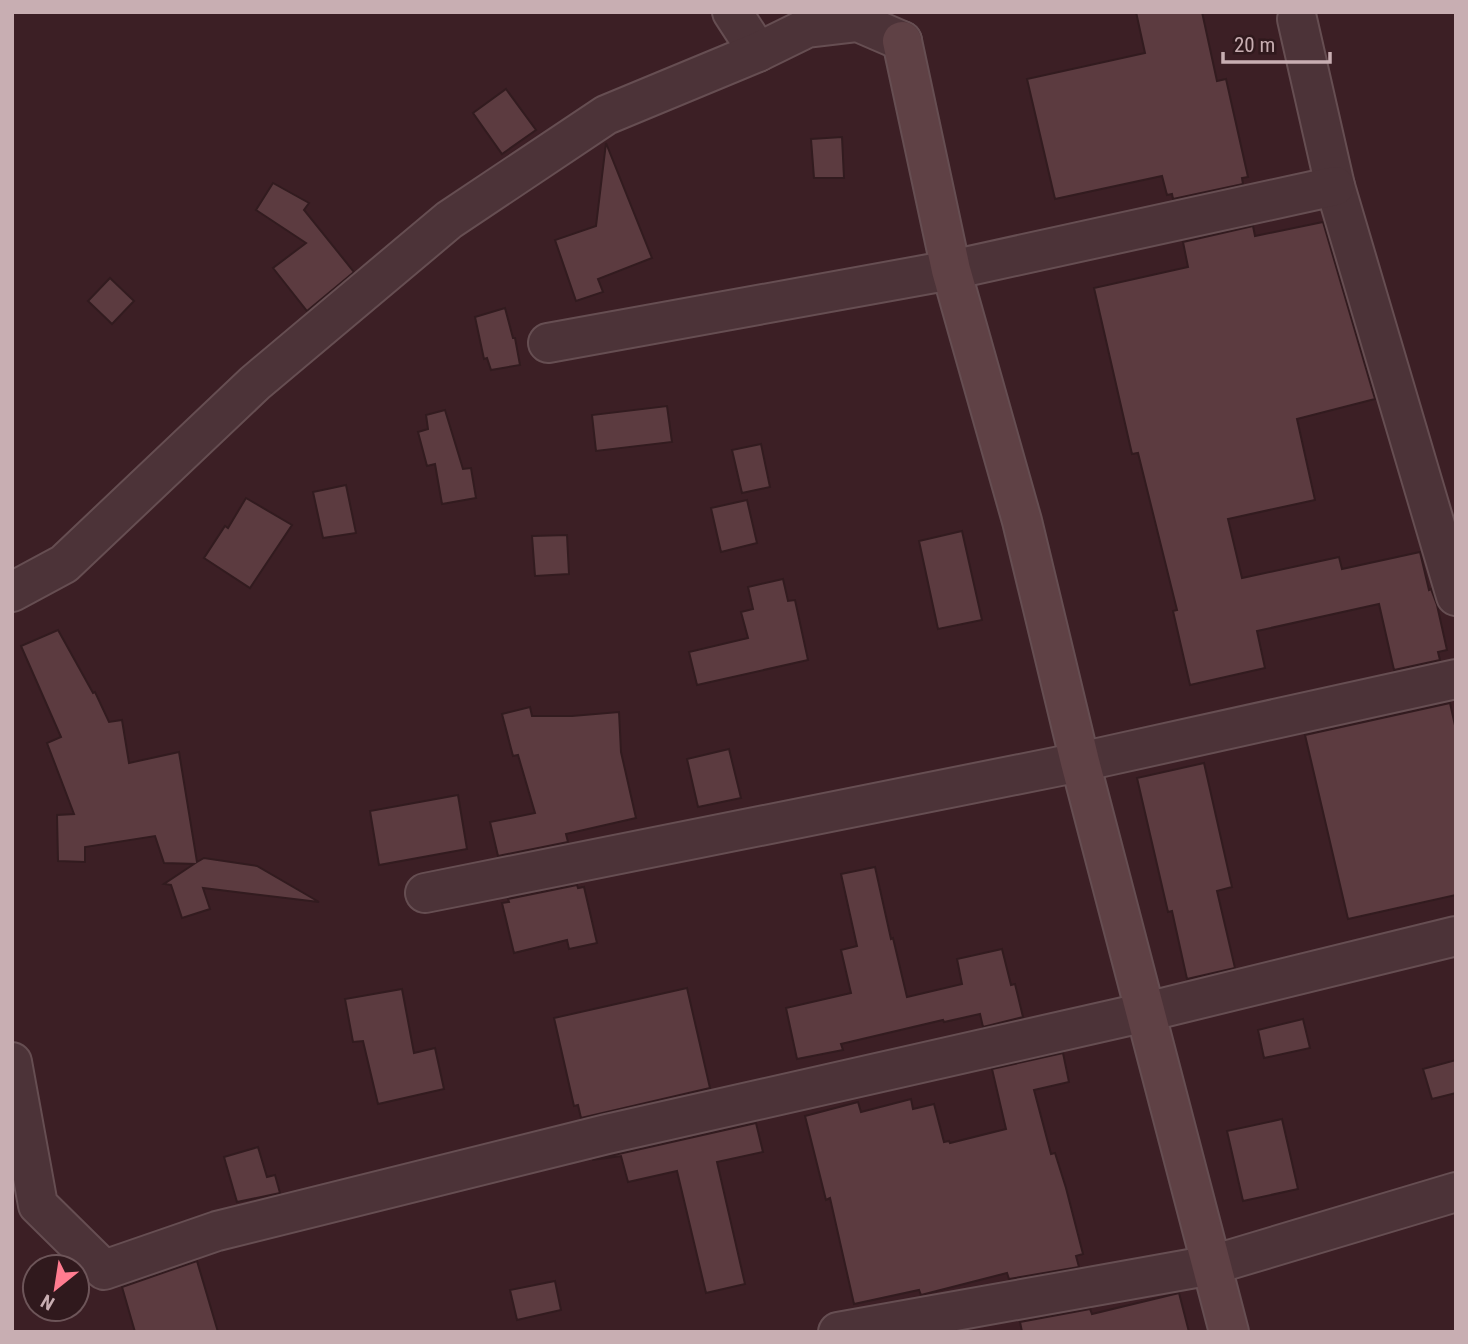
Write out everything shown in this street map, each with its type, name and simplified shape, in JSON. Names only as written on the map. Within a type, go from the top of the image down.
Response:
[{"type":"street","points":[[732,12],[758,52]]},
{"type":"street","points":[[1297,19],[1335,186],[1456,596]]},
{"type":"street","points":[[12,593],[64,564],[255,383],[449,220],[606,115],[758,52],[807,28],[858,22],[890,29],[951,270],[1022,521],[1080,762],[1229,1332]]},
{"type":"street","points":[[548,343],[951,270],[1335,186]]},
{"type":"street","points":[[425,894],[1080,762],[1456,679]]},
{"type":"street","points":[[12,1062],[38,1205],[104,1270],[217,1231],[607,1133],[1146,1013],[1456,936]]},
{"type":"street","points":[[838,1332],[1213,1265],[1456,1192]]},
{"type":"building","points":[[1136,12],[1202,12],[1217,81],[1226,79],[1248,177],[1242,178],[1243,184],[1173,199],[1172,194],[1167,195],[1162,176],[1055,199],[1027,79],[1145,53]]},
{"type":"building","points":[[506,89],[536,130],[502,154],[473,113]]},
{"type":"building","points":[[842,137],[844,178],[814,178],[811,139]]},
{"type":"building","points":[[606,143],[652,258],[598,279],[603,292],[576,301],[555,240],[596,226]]},
{"type":"building","points":[[273,183],[309,203],[304,210],[354,272],[307,311],[273,268],[306,243],[256,210]]},
{"type":"building","points":[[1323,222],[1375,399],[1297,419],[1315,500],[1228,519],[1242,578],[1339,557],[1342,569],[1420,552],[1429,590],[1431,589],[1437,605],[1447,650],[1438,652],[1440,660],[1394,670],[1379,604],[1257,631],[1265,668],[1190,685],[1173,611],[1177,610],[1138,453],[1132,454],[1094,288],[1188,267],[1183,242],[1253,226],[1255,236]]},
{"type":"building","points":[[110,278],[134,301],[112,324],[88,301]]},
{"type":"building","points":[[505,308],[520,365],[491,370],[487,358],[484,359],[475,317]]},
{"type":"building","points":[[667,406],[672,442],[596,451],[592,415]]},
{"type":"building","points":[[445,410],[463,469],[471,468],[476,498],[442,504],[435,464],[427,466],[418,432],[428,429],[426,415]]},
{"type":"building","points":[[761,444],[770,487],[742,493],[732,450]]},
{"type":"building","points":[[346,485],[356,533],[323,538],[313,492]]},
{"type":"building","points":[[246,498],[292,525],[250,588],[204,558],[225,526],[228,528]]},
{"type":"building","points":[[747,500],[757,543],[721,552],[711,508]]},
{"type":"building","points":[[962,531],[982,620],[938,629],[919,541]]},
{"type":"building","points":[[567,535],[569,574],[535,576],[532,536]]},
{"type":"building","points":[[783,579],[788,601],[795,600],[808,660],[697,685],[689,652],[748,638],[741,612],[753,609],[748,587]]},
{"type":"building","points":[[58,630],[93,693],[95,692],[109,722],[122,720],[129,763],[179,752],[197,862],[204,858],[257,866],[319,902],[203,888],[210,909],[182,918],[171,885],[164,884],[194,864],[164,863],[155,836],[85,847],[85,862],[58,861],[57,815],[74,814],[47,743],[61,737],[21,646]]},
{"type":"building","points":[[1450,703],[1456,730],[1456,895],[1348,919],[1305,735]]},
{"type":"building","points":[[530,707],[532,716],[619,712],[621,752],[636,818],[566,834],[568,842],[498,856],[490,822],[535,813],[518,755],[513,756],[502,714]]},
{"type":"building","points":[[729,749],[741,798],[698,807],[687,759]]},
{"type":"building","points":[[1204,763],[1232,887],[1217,891],[1235,968],[1187,979],[1172,911],[1168,912],[1137,778]]},
{"type":"building","points":[[458,795],[467,849],[379,865],[370,811]]},
{"type":"building","points":[[875,867],[907,997],[962,984],[957,959],[1002,949],[1023,1017],[983,1027],[980,1014],[944,1022],[943,1020],[841,1044],[843,1050],[797,1059],[786,1008],[851,993],[841,950],[857,946],[841,874]]},
{"type":"building","points":[[577,885],[578,888],[584,887],[597,943],[569,949],[567,940],[514,953],[502,903],[509,902],[508,899]]},
{"type":"building","points":[[687,988],[710,1088],[581,1118],[578,1105],[574,1106],[554,1018]]},
{"type":"building","points":[[402,989],[414,1053],[435,1048],[444,1089],[378,1104],[363,1041],[353,1042],[345,999]]},
{"type":"building","points":[[1303,1019],[1310,1048],[1264,1058],[1258,1030]]},
{"type":"building","points":[[1063,1053],[1069,1082],[1034,1090],[1051,1154],[1055,1153],[1066,1188],[1083,1254],[1076,1256],[1079,1267],[1009,1279],[1007,1273],[921,1295],[919,1290],[854,1304],[830,1198],[826,1200],[805,1116],[858,1102],[861,1112],[911,1099],[913,1109],[934,1104],[944,1142],[950,1143],[1006,1129],[992,1069]]},
{"type":"building","points":[[1456,1060],[1456,1093],[1432,1099],[1423,1069]]},
{"type":"building","points":[[1282,1119],[1298,1189],[1243,1201],[1227,1131]]},
{"type":"building","points":[[756,1123],[763,1152],[717,1162],[745,1284],[706,1293],[677,1171],[628,1182],[621,1156],[592,1160]]},
{"type":"building","points":[[258,1147],[267,1177],[275,1175],[280,1193],[237,1202],[224,1157]]},
{"type":"building","points":[[197,1261],[218,1332],[135,1332],[122,1287]]},
{"type":"building","points":[[555,1281],[561,1310],[517,1320],[510,1290]]},
{"type":"building","points":[[1179,1293],[1189,1332],[1022,1332],[1020,1322],[1090,1309],[1092,1314]]}]
